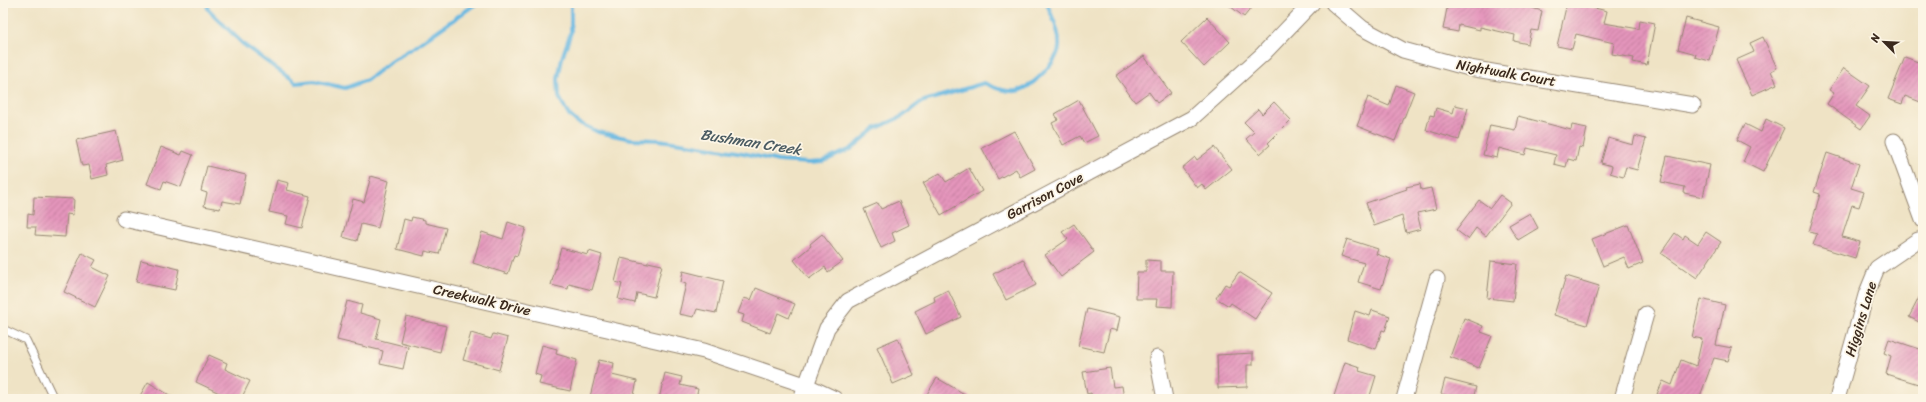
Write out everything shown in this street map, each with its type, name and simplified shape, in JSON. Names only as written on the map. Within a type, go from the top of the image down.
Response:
[{"type":"street","name":"Garrison Cove","points":[[803,392],[827,328],[848,301],[1192,118],[1264,54],[1312,3]]},
{"type":"street","name":"Nightwalk Court","points":[[1333,3],[1362,28],[1403,50],[1469,68],[1694,105]]},
{"type":"street","points":[[1894,141],[1923,220]]},
{"type":"street","name":"Creekwalk Drive","points":[[124,219],[704,351],[803,392],[835,399]]},
{"type":"street","name":"Higgins Lane","points":[[1837,399],[1866,295],[1877,268],[1918,240],[1923,239]]},
{"type":"street","points":[[1404,399],[1437,279]]},
{"type":"street","points":[[1622,399],[1646,314]]},
{"type":"street","points":[[1157,358],[1165,399]]},
{"type":"lane","points":[[3,329],[26,340],[54,399]]},
{"type":"building","points":[[1226,3],[1255,3],[1244,17]]},
{"type":"building","points":[[1448,3],[1533,3],[1532,8],[1542,11],[1538,31],[1531,30],[1528,44],[1514,41],[1515,35],[1480,27],[1480,30],[1459,25],[1458,32],[1443,29]]},
{"type":"building","points":[[1567,3],[1574,3],[1607,11],[1604,23],[1639,29],[1640,20],[1655,23],[1647,65],[1633,62],[1634,58],[1612,54],[1614,43],[1576,34],[1572,49],[1557,46]]},
{"type":"building","points":[[1207,17],[1230,42],[1204,67],[1181,42]]},
{"type":"building","points":[[1686,18],[1719,27],[1710,61],[1695,57],[1696,54],[1678,49]]},
{"type":"building","points":[[1763,37],[1777,68],[1771,71],[1777,84],[1752,95],[1736,60],[1754,52],[1750,43]]},
{"type":"building","points":[[1144,56],[1171,93],[1157,103],[1149,92],[1135,102],[1116,76]]},
{"type":"building","points":[[1905,57],[1923,64],[1923,103],[1905,96],[1902,104],[1888,99]]},
{"type":"building","points":[[1844,68],[1870,86],[1856,106],[1870,116],[1861,129],[1827,104],[1834,93],[1829,90]]},
{"type":"building","points":[[1396,85],[1414,92],[1395,141],[1357,126],[1368,97],[1389,106]]},
{"type":"building","points":[[1079,100],[1098,136],[1084,143],[1080,136],[1063,145],[1052,123],[1058,120],[1055,114]]},
{"type":"building","points":[[1274,102],[1291,120],[1268,143],[1270,145],[1260,154],[1246,139],[1254,132],[1244,122],[1258,109],[1262,114]]},
{"type":"building","points":[[1455,105],[1468,108],[1459,140],[1426,130],[1430,115],[1434,116],[1436,108],[1453,113]]},
{"type":"building","points":[[1518,116],[1571,130],[1572,125],[1587,128],[1583,148],[1579,147],[1576,161],[1568,159],[1566,167],[1554,164],[1556,155],[1527,148],[1525,155],[1499,148],[1497,158],[1483,155],[1490,125],[1515,130]]},
{"type":"building","points":[[1766,119],[1784,128],[1763,172],[1743,162],[1750,147],[1737,140],[1745,124],[1761,132]]},
{"type":"building","points":[[116,131],[123,160],[106,165],[108,175],[92,179],[89,165],[82,166],[76,140]]},
{"type":"building","points":[[1014,131],[1035,169],[1020,177],[1016,169],[998,179],[982,148]]},
{"type":"building","points":[[1635,136],[1646,139],[1637,170],[1626,167],[1623,177],[1610,173],[1612,166],[1601,163],[1608,138],[1633,145]]},
{"type":"building","points":[[161,147],[181,155],[183,151],[193,155],[181,187],[164,181],[161,189],[147,184]]},
{"type":"building","points":[[1214,147],[1232,169],[1206,190],[1202,184],[1197,188],[1182,168],[1195,157],[1197,160]]},
{"type":"building","points":[[1827,153],[1859,164],[1851,188],[1864,192],[1859,207],[1852,205],[1842,237],[1860,242],[1855,258],[1813,245],[1817,234],[1809,232],[1820,194],[1814,192]]},
{"type":"building","points":[[1667,156],[1710,165],[1703,197],[1684,193],[1685,187],[1661,182]]},
{"type":"building","points":[[207,166],[246,175],[240,204],[222,201],[220,209],[204,206],[207,193],[201,191]]},
{"type":"building","points":[[969,168],[982,191],[941,215],[923,183],[940,173],[946,182]]},
{"type":"building","points":[[371,176],[389,181],[378,228],[361,224],[357,241],[343,237],[353,199],[364,202]]},
{"type":"building","points":[[277,180],[289,183],[287,190],[310,196],[302,228],[286,224],[288,216],[269,212]]},
{"type":"building","points":[[1420,184],[1421,190],[1431,188],[1436,209],[1417,213],[1421,229],[1406,233],[1402,216],[1374,226],[1366,203],[1407,189],[1406,187]]},
{"type":"building","points":[[1500,195],[1511,203],[1486,236],[1476,228],[1468,239],[1456,230],[1479,200],[1490,208]]},
{"type":"building","points":[[34,197],[74,199],[73,215],[67,214],[65,237],[35,235],[36,227],[27,227],[28,214],[33,215]]},
{"type":"building","points":[[899,201],[909,225],[892,233],[895,241],[881,248],[864,209],[878,203],[881,209]]},
{"type":"building","points":[[1530,213],[1538,228],[1518,240],[1509,225]]},
{"type":"building","points":[[412,217],[425,220],[425,223],[446,228],[439,254],[425,251],[424,256],[397,249],[404,219],[411,221]]},
{"type":"building","points":[[508,222],[526,228],[517,256],[514,255],[508,274],[473,263],[482,232],[503,239]]},
{"type":"building","points":[[1074,224],[1094,252],[1061,277],[1045,255],[1068,239],[1062,232]]},
{"type":"building","points":[[1628,225],[1643,263],[1629,269],[1624,257],[1603,266],[1592,239]]},
{"type":"building","points":[[1706,232],[1721,242],[1697,278],[1661,253],[1675,233],[1683,239],[1685,235],[1698,244]]},
{"type":"building","points":[[822,234],[843,261],[828,272],[825,267],[809,279],[794,260],[811,246],[810,244]]},
{"type":"building","points":[[1347,239],[1378,249],[1376,254],[1391,259],[1381,289],[1358,282],[1364,263],[1341,256]]},
{"type":"building","points":[[561,248],[588,255],[589,251],[602,255],[592,290],[569,284],[568,289],[551,285]]},
{"type":"building","points":[[82,253],[96,260],[92,267],[110,276],[95,307],[64,292]]},
{"type":"building","points":[[621,258],[648,264],[648,262],[662,265],[654,297],[637,293],[635,303],[618,299],[622,284],[615,282]]},
{"type":"building","points":[[1023,259],[1036,285],[1006,300],[993,274]]},
{"type":"building","points":[[141,260],[179,269],[175,290],[136,282]]},
{"type":"building","points":[[1146,260],[1161,261],[1161,271],[1173,271],[1172,307],[1156,306],[1157,299],[1136,299],[1137,272],[1146,272]]},
{"type":"building","points":[[1491,261],[1517,264],[1513,301],[1487,298]]},
{"type":"building","points":[[683,271],[723,281],[716,313],[697,309],[694,317],[679,314],[686,284],[681,282]]},
{"type":"building","points":[[1239,272],[1272,293],[1255,319],[1231,303],[1229,306],[1216,298],[1225,284],[1229,286]]},
{"type":"building","points":[[1566,276],[1599,286],[1587,325],[1554,315]]},
{"type":"building","points":[[756,288],[795,304],[789,318],[778,313],[770,333],[742,322],[744,315],[738,313],[744,298],[751,300]]},
{"type":"building","points":[[948,290],[961,317],[926,334],[915,311],[935,301],[934,297]]},
{"type":"building","points":[[1923,290],[1923,324],[1909,317]]},
{"type":"building","points":[[1701,299],[1725,305],[1716,345],[1732,348],[1728,361],[1714,358],[1699,399],[1670,399],[1657,394],[1663,381],[1672,385],[1681,360],[1696,366],[1702,339],[1692,337]]},
{"type":"building","points":[[347,301],[362,305],[360,313],[381,319],[376,339],[408,347],[403,369],[380,364],[383,351],[337,340]]},
{"type":"building","points":[[1087,309],[1120,317],[1117,331],[1110,329],[1104,352],[1078,346]]},
{"type":"building","points":[[1372,310],[1390,316],[1385,331],[1382,330],[1376,349],[1347,339],[1355,311],[1370,316]]},
{"type":"building","points":[[406,316],[446,326],[440,352],[400,342]]},
{"type":"building","points":[[1464,318],[1483,326],[1481,332],[1492,336],[1479,368],[1450,357]]},
{"type":"building","points":[[471,333],[491,339],[493,334],[508,338],[499,370],[463,360]]},
{"type":"building","points":[[898,338],[914,375],[893,384],[877,347]]},
{"type":"building","points":[[1889,339],[1923,350],[1923,375],[1921,374],[1918,384],[1886,374],[1891,356],[1884,353]]},
{"type":"building","points":[[542,345],[557,349],[556,354],[577,360],[570,391],[539,384],[541,376],[535,374]]},
{"type":"building","points":[[1253,353],[1253,365],[1247,365],[1247,387],[1218,388],[1217,355]]},
{"type":"building","points":[[209,355],[227,363],[225,369],[250,381],[241,399],[232,399],[196,382]]},
{"type":"building","points":[[599,360],[614,363],[612,375],[637,381],[633,399],[614,399],[602,396],[601,399],[590,397]]},
{"type":"building","points":[[1345,362],[1360,367],[1359,371],[1376,376],[1369,399],[1333,399]]},
{"type":"building","points":[[1110,368],[1113,387],[1122,386],[1124,399],[1092,399],[1091,393],[1087,394],[1083,372]]},
{"type":"building","points":[[665,373],[682,377],[680,385],[698,389],[696,399],[659,399]]},
{"type":"building","points":[[937,378],[973,399],[924,399]]},
{"type":"building","points":[[1445,379],[1476,387],[1473,399],[1448,399],[1449,396],[1441,394]]},
{"type":"building","points":[[148,382],[176,399],[138,399]]},
{"type":"waterway","name":"Bushman Creek","points":[[207,3],[208,9],[243,44],[296,83],[314,81],[345,88],[367,80],[390,62],[413,48],[477,3]]},
{"type":"waterway","name":"Bushman Creek","points":[[571,3],[571,32],[562,58],[558,79],[559,97],[568,114],[577,122],[598,132],[631,139],[659,140],[743,153],[778,161],[809,163],[822,162],[851,149],[875,129],[903,116],[921,102],[984,83],[1007,91],[1016,91],[1028,86],[1049,67],[1054,60],[1059,47],[1057,30],[1047,3]]}]
